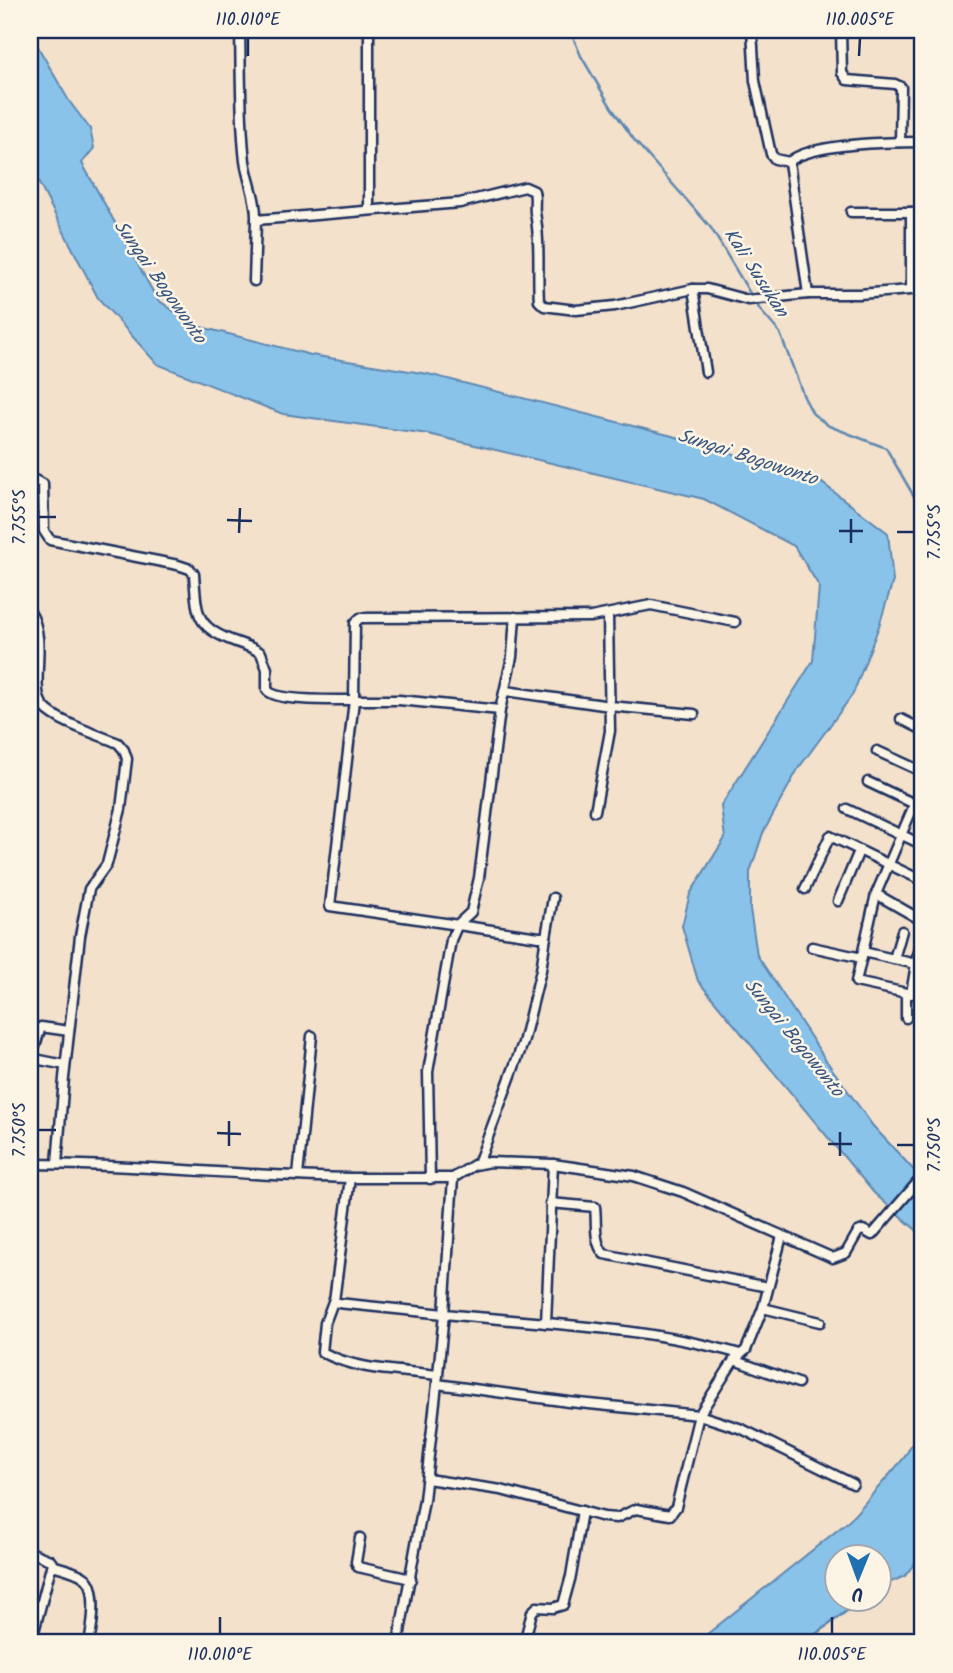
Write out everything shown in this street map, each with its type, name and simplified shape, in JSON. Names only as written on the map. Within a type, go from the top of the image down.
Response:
[{"type":"street","points":[[240,30],[242,123],[256,220],[254,281]]},
{"type":"street","points":[[369,30],[369,209]]},
{"type":"street","points":[[752,30],[755,81],[771,154],[775,159],[789,162],[797,157],[839,146],[923,142]]},
{"type":"street","points":[[841,30],[842,73],[846,80],[895,84],[901,87],[900,142]]},
{"type":"street","points":[[789,162],[808,294]]},
{"type":"street","points":[[256,220],[460,202],[525,187],[534,191],[535,197],[539,228],[539,300],[544,306],[576,310],[615,306],[693,289],[707,289],[748,300],[808,294],[859,294],[923,289]]},
{"type":"street","points":[[851,212],[923,212]]},
{"type":"street","points":[[911,212],[911,289]]},
{"type":"street","points":[[693,289],[706,372]]},
{"type":"street","points":[[30,478],[43,484],[44,531],[50,540],[190,569],[194,574],[197,614],[202,622],[213,633],[261,653],[267,669],[267,690],[270,694],[309,699],[399,700],[500,710]]},
{"type":"street","points":[[545,937],[330,906],[354,700],[355,623],[358,619],[570,618],[608,615],[652,604],[735,622]]},
{"type":"street","points":[[30,611],[40,639],[38,692],[43,705],[54,715],[118,743],[127,759],[121,809],[107,864],[89,889],[80,936],[57,1164]]},
{"type":"street","points":[[595,811],[610,731],[608,615]]},
{"type":"street","points":[[430,1179],[428,1072],[451,940],[458,924],[471,912],[479,878],[500,710],[512,657],[515,617]]},
{"type":"street","points":[[506,691],[610,706],[694,714]]},
{"type":"street","points":[[901,719],[923,730]]},
{"type":"street","points":[[877,751],[923,772]]},
{"type":"street","points":[[868,782],[919,806]]},
{"type":"street","points":[[876,894],[923,921],[916,964],[919,974],[911,994],[856,982],[876,894],[900,835],[919,806],[923,784]]},
{"type":"street","points":[[847,808],[923,845]]},
{"type":"street","points":[[805,889],[830,836],[923,881]]},
{"type":"street","points":[[838,901],[859,851]]},
{"type":"street","points":[[478,1164],[523,1043],[541,970],[552,898]]},
{"type":"street","points":[[894,959],[902,931]]},
{"type":"street","points":[[812,947],[916,964]]},
{"type":"street","points":[[906,993],[906,1018]]},
{"type":"street","points":[[65,1065],[30,1058],[41,1027],[69,1031]]},
{"type":"street","points":[[298,1176],[312,1036]]},
{"type":"street","points":[[30,1164],[430,1179],[453,1178],[478,1164],[490,1162],[553,1164],[634,1176],[682,1192],[833,1258],[846,1254],[858,1232],[863,1230],[872,1235],[881,1227],[923,1176]]},
{"type":"street","points":[[546,1323],[553,1164]]},
{"type":"street","points":[[350,1178],[334,1299],[325,1323],[322,1352],[359,1366],[545,1399],[699,1415],[742,1429],[853,1484]]},
{"type":"street","points":[[398,1643],[427,1479],[453,1178]]},
{"type":"street","points":[[550,1203],[595,1207],[597,1240],[604,1254],[768,1287]]},
{"type":"street","points":[[427,1479],[501,1490],[604,1517],[617,1517],[636,1509],[670,1514],[676,1507],[699,1415],[737,1357],[746,1350],[763,1308],[782,1236]]},
{"type":"street","points":[[334,1299],[338,1303],[648,1334],[698,1342],[798,1383]]},
{"type":"street","points":[[763,1308],[820,1322]]},
{"type":"street","points":[[524,1643],[532,1612],[537,1607],[554,1608],[563,1605],[582,1511]]},
{"type":"street","points":[[360,1538],[356,1562],[358,1567],[411,1579]]},
{"type":"street","points":[[30,1552],[50,1560],[52,1565],[31,1643]]},
{"type":"street","points":[[52,1565],[83,1576],[90,1582],[93,1592],[89,1643]]},
{"type":"water","name":"Sungai Bogowonto","points":[[30,33],[69,101],[90,129],[94,148],[82,163],[157,299],[193,325],[311,355],[428,374],[692,441],[818,480],[888,533],[893,581],[879,626],[853,694],[798,769],[763,833],[750,872],[750,909],[757,955],[825,1059],[873,1126],[923,1180],[923,1236],[874,1193],[698,981],[682,926],[690,894],[725,838],[721,806],[813,661],[819,586],[794,546],[704,499],[428,434],[283,414],[157,364],[98,298],[30,166]]},
{"type":"water","points":[[923,1425],[923,1552],[905,1576],[894,1581],[894,1544],[824,1544],[824,1614],[842,1614],[803,1643],[696,1643],[850,1520],[904,1458]]},
{"type":"waterway","name":"Kali Susukan","points":[[570,30],[581,56],[611,107],[635,141],[711,228],[760,310],[780,333],[813,414],[829,426],[886,448],[923,512]]},
{"type":"waterway","name":"Kali Susukan","points":[[805,1643],[843,1614]]}]
